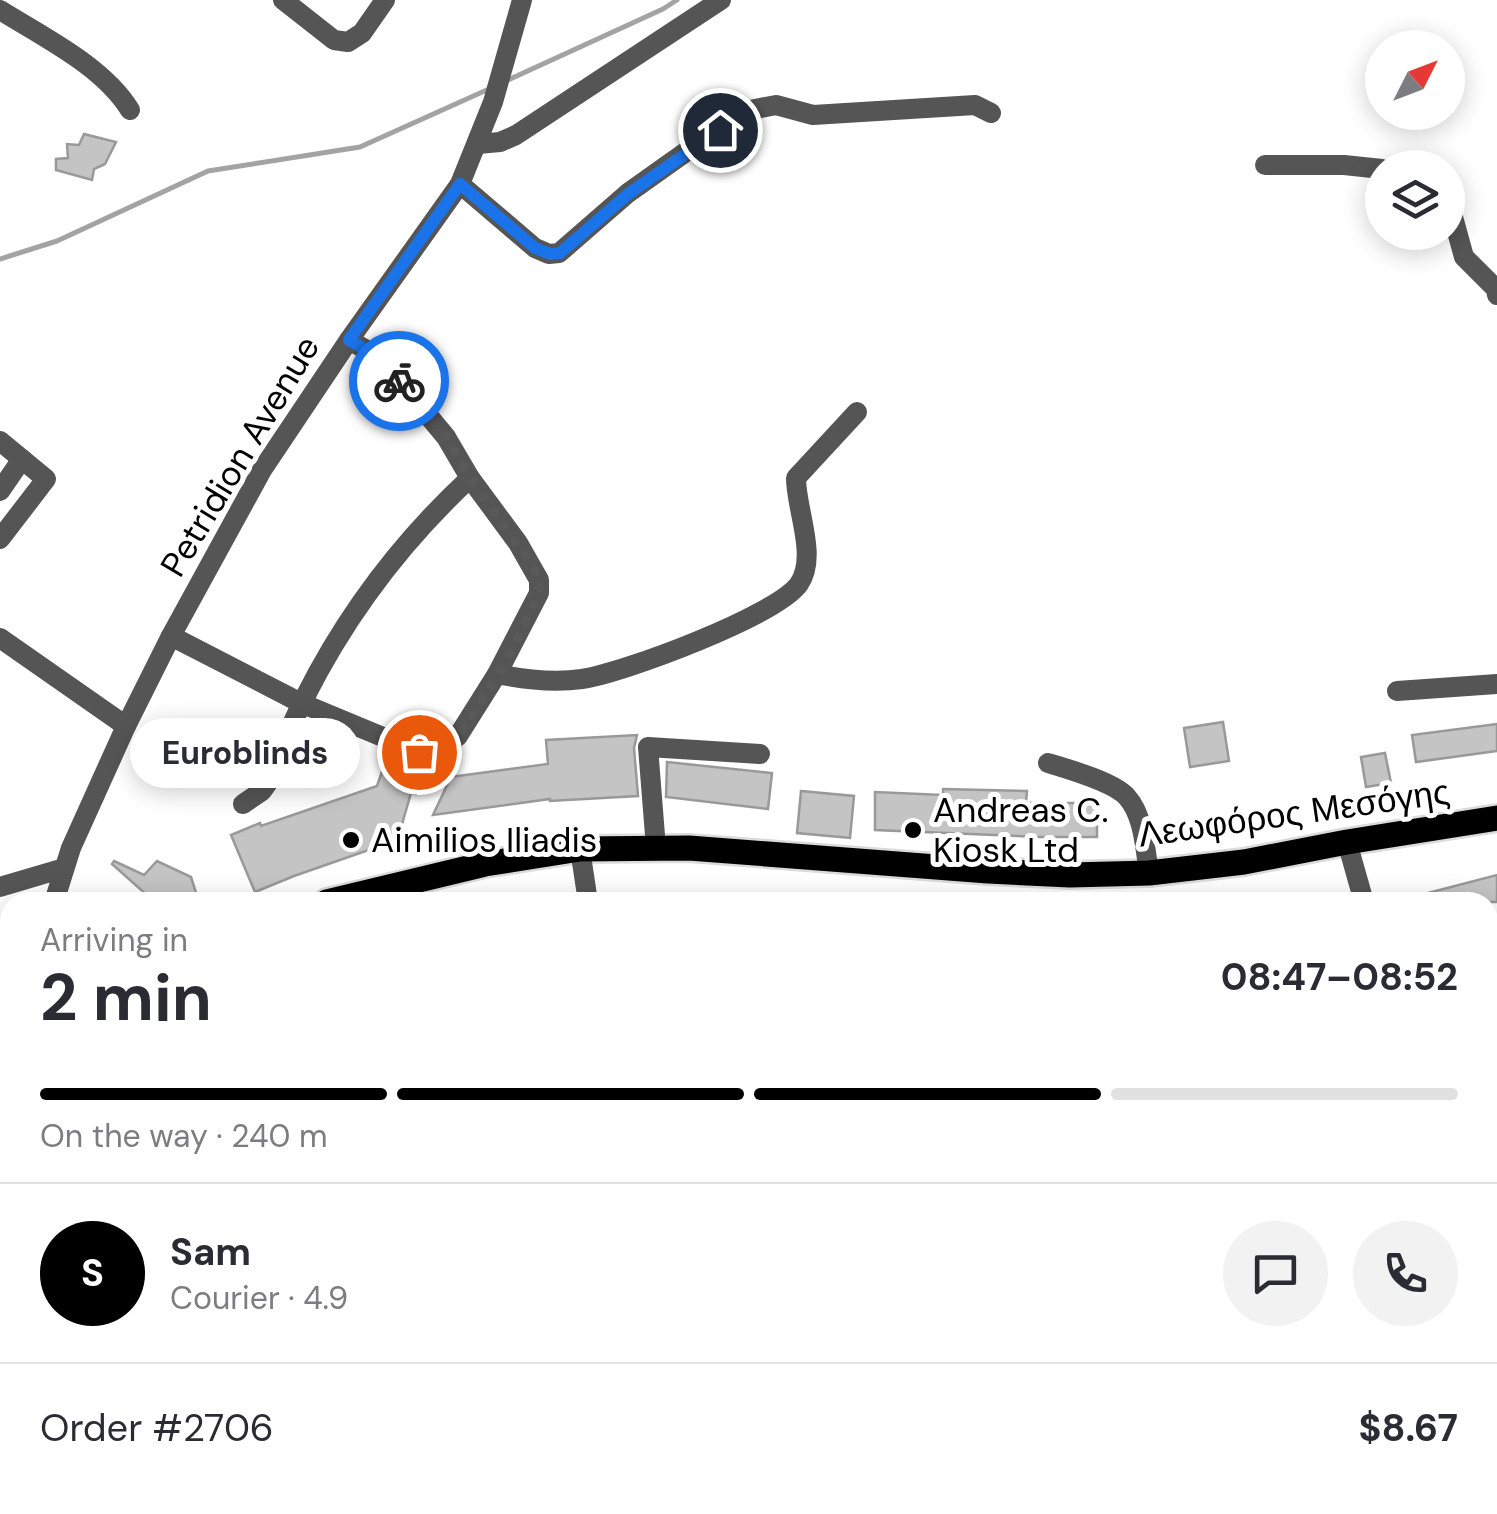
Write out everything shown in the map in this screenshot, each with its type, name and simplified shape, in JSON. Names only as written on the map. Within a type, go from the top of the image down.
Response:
[{"type":"main road","name":"Λεωφόρος Μεσόγης","points":[[369,892],[485,864],[580,849],[689,848],[988,872],[1149,873],[1244,862],[1497,818]]},
{"type":"street","points":[[283,0],[334,40],[348,42],[362,33],[385,0]]},
{"type":"street","name":"Petridion Avenue","points":[[57,892],[90,803],[126,726],[262,470],[460,184],[481,137],[522,0]]},
{"type":"street","points":[[481,137],[500,142],[516,135],[721,0]]},
{"type":"street","points":[[0,10],[83,63],[108,83],[130,110]]},
{"type":"street","points":[[460,184],[535,248],[560,253],[628,194],[750,110],[776,105],[813,115],[975,105],[990,113]]},
{"type":"street","points":[[1266,165],[1365,167]]},
{"type":"street","points":[[1462,250],[1496,292]]},
{"type":"street","points":[[172,636],[301,703],[430,754],[442,750],[458,736],[498,674],[539,593],[539,580],[446,437],[377,356],[349,340]]},
{"type":"street","points":[[498,674],[548,682],[584,679],[660,656],[777,603],[798,585],[808,564],[796,478],[856,412]]},
{"type":"street","points":[[0,441],[46,479],[0,539]]},
{"type":"street","points":[[0,490],[22,459]]},
{"type":"street","points":[[243,804],[267,784],[301,703],[374,581],[426,520],[470,478]]},
{"type":"street","points":[[0,638],[126,726]]},
{"type":"street","points":[[1398,691],[1497,684]]},
{"type":"street","points":[[656,848],[648,746],[760,754]]},
{"type":"street","points":[[1048,763],[1089,776],[1126,796],[1142,829],[1149,873]]},
{"type":"street","points":[[1347,842],[1361,892]]},
{"type":"street","points":[[580,849],[586,892]]},
{"type":"street","points":[[0,886],[64,868]]},
{"type":"building","points":[[84,134],[116,142],[105,164],[94,169],[92,180],[56,170],[56,159],[68,158],[67,144],[79,145]]},
{"type":"building","points":[[1223,722],[1229,761],[1190,767],[1184,728]]},
{"type":"building","points":[[1497,724],[1497,751],[1416,762],[1412,735]]},
{"type":"building","points":[[637,735],[634,748],[638,796],[550,799],[433,815],[451,777],[548,764],[546,740]]},
{"type":"building","points":[[1385,753],[1391,783],[1366,787],[1361,757]]},
{"type":"building","points":[[386,760],[423,772],[416,794],[411,793],[396,845],[382,850],[380,846],[255,892],[231,835],[377,786]]},
{"type":"building","points":[[667,762],[772,773],[768,809],[666,797]]},
{"type":"building","points":[[943,789],[1027,791],[1026,803],[1097,803],[1097,837],[875,830],[875,792],[943,795]]},
{"type":"building","points":[[801,791],[854,796],[850,838],[797,833]]},
{"type":"building","points":[[114,861],[144,875],[157,861],[191,877],[196,892],[144,892],[112,864]]},
{"type":"building","points":[[1497,875],[1497,892],[1432,892]]},
{"type":"waterway","points":[[508,80],[677,0]]},
{"type":"waterway","points":[[0,259],[57,241],[208,171],[360,147],[489,89]]},
{"type":"way so far","points":[[399,381],[460,457],[470,478],[533,566],[540,587],[498,674],[458,736],[442,750],[419,752]]},
{"type":"place","name":"Euroblinds","points":[[419,752]]},
{"type":"place","name":"Andreas C. Kiosk Ltd","points":[[913,830]]},
{"type":"place","name":"Aimilios Iliadis","points":[[351,840]]},
{"type":"route","points":[[399,381],[377,356],[349,340],[460,184],[535,248],[560,253],[628,194],[720,130]]}]
